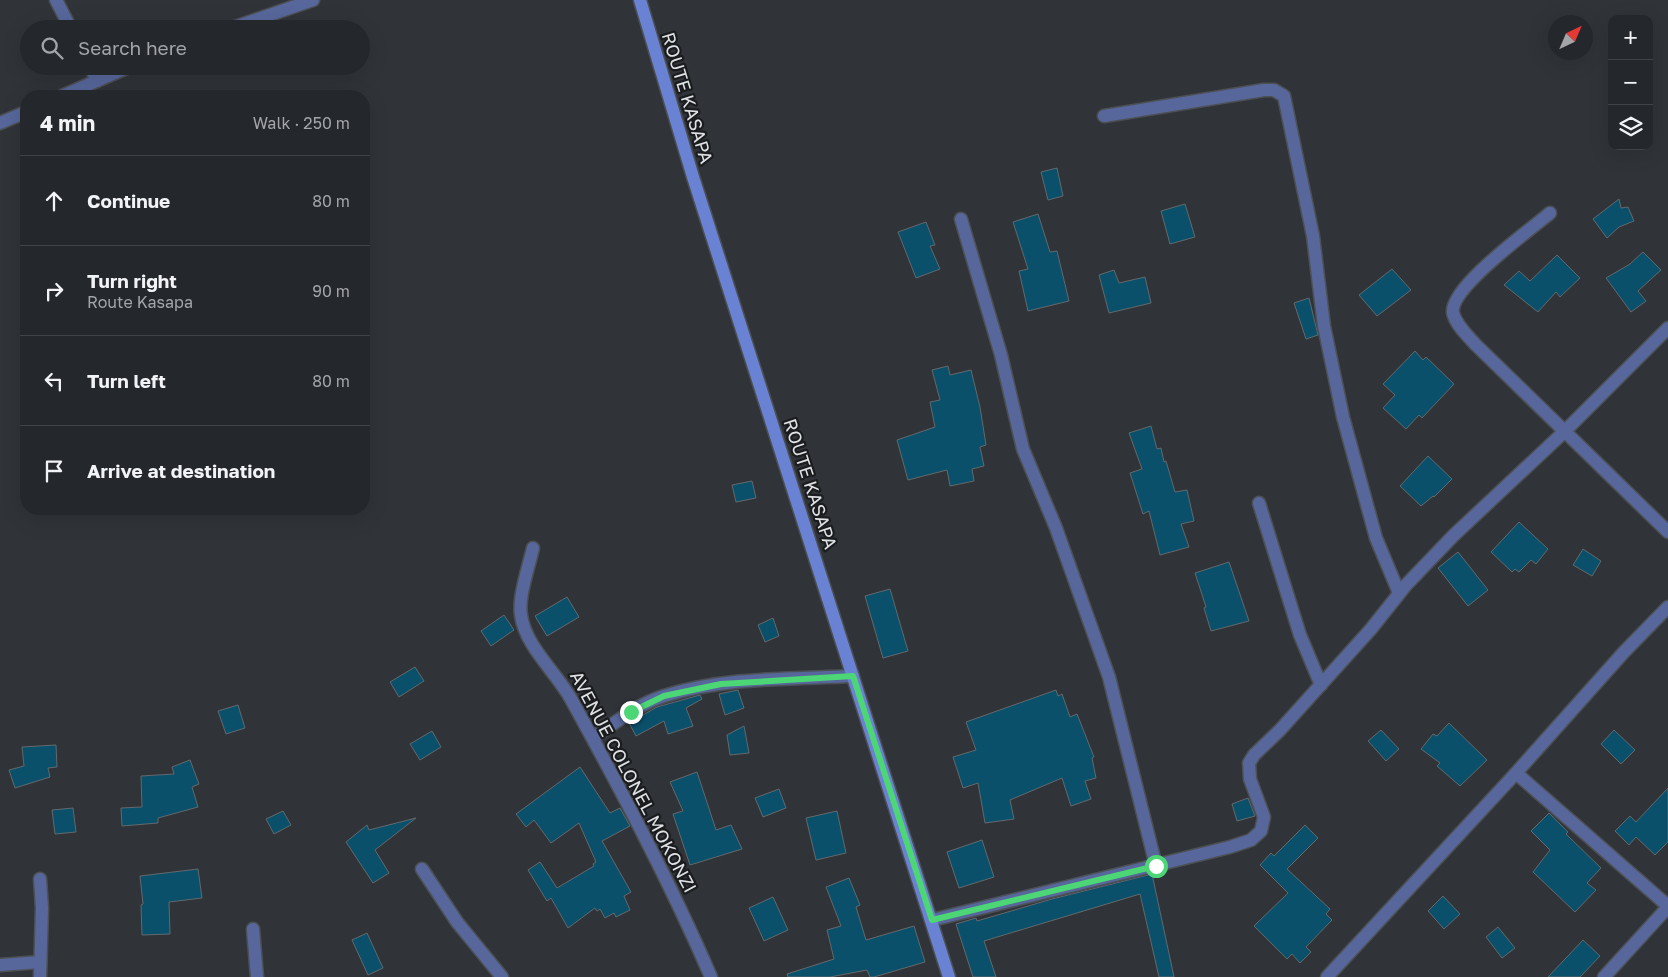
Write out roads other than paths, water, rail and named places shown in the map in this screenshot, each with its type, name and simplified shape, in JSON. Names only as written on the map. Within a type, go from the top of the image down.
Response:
[{"type":"main road","name":"ROUTE KASAPA","points":[[640,0],[692,177],[932,920],[948,977]]},
{"type":"street","points":[[56,0],[66,20]]},
{"type":"street","points":[[249,20],[283,5],[313,0]]},
{"type":"street","points":[[94,75],[97,81]]},
{"type":"street","points":[[76,90],[111,75]]},
{"type":"street","points":[[1104,116],[1264,90],[1274,90],[1284,96],[1313,236],[1324,326],[1343,417],[1376,538],[1399,593]]},
{"type":"street","points":[[0,123],[20,115]]},
{"type":"street","points":[[1550,213],[1468,281],[1454,300],[1453,312],[1459,326],[1475,344],[1668,532]]},
{"type":"street","points":[[961,219],[1001,356],[1024,449],[1056,528],[1109,677],[1156,866]]},
{"type":"street","points":[[932,920],[1156,866],[1251,840],[1261,830],[1264,817],[1250,779],[1249,762],[1320,685],[1399,593],[1479,510],[1565,430],[1668,328]]},
{"type":"street","points":[[1259,503],[1300,635],[1320,685]]},
{"type":"street","name":"AVENUE COLONEL MOKONZI","points":[[533,548],[521,614],[527,634],[561,681],[592,738],[682,911],[711,977]]},
{"type":"street","points":[[1327,977],[1516,773],[1624,652],[1668,607]]},
{"type":"street","points":[[592,738],[631,712],[664,696],[721,684],[853,676]]},
{"type":"street","points":[[1516,773],[1668,907],[1604,977]]},
{"type":"street","points":[[422,869],[457,922],[502,977]]},
{"type":"street","points":[[40,879],[42,908],[40,977]]},
{"type":"street","points":[[253,929],[257,977]]},
{"type":"street","points":[[0,965],[40,962]]}]
